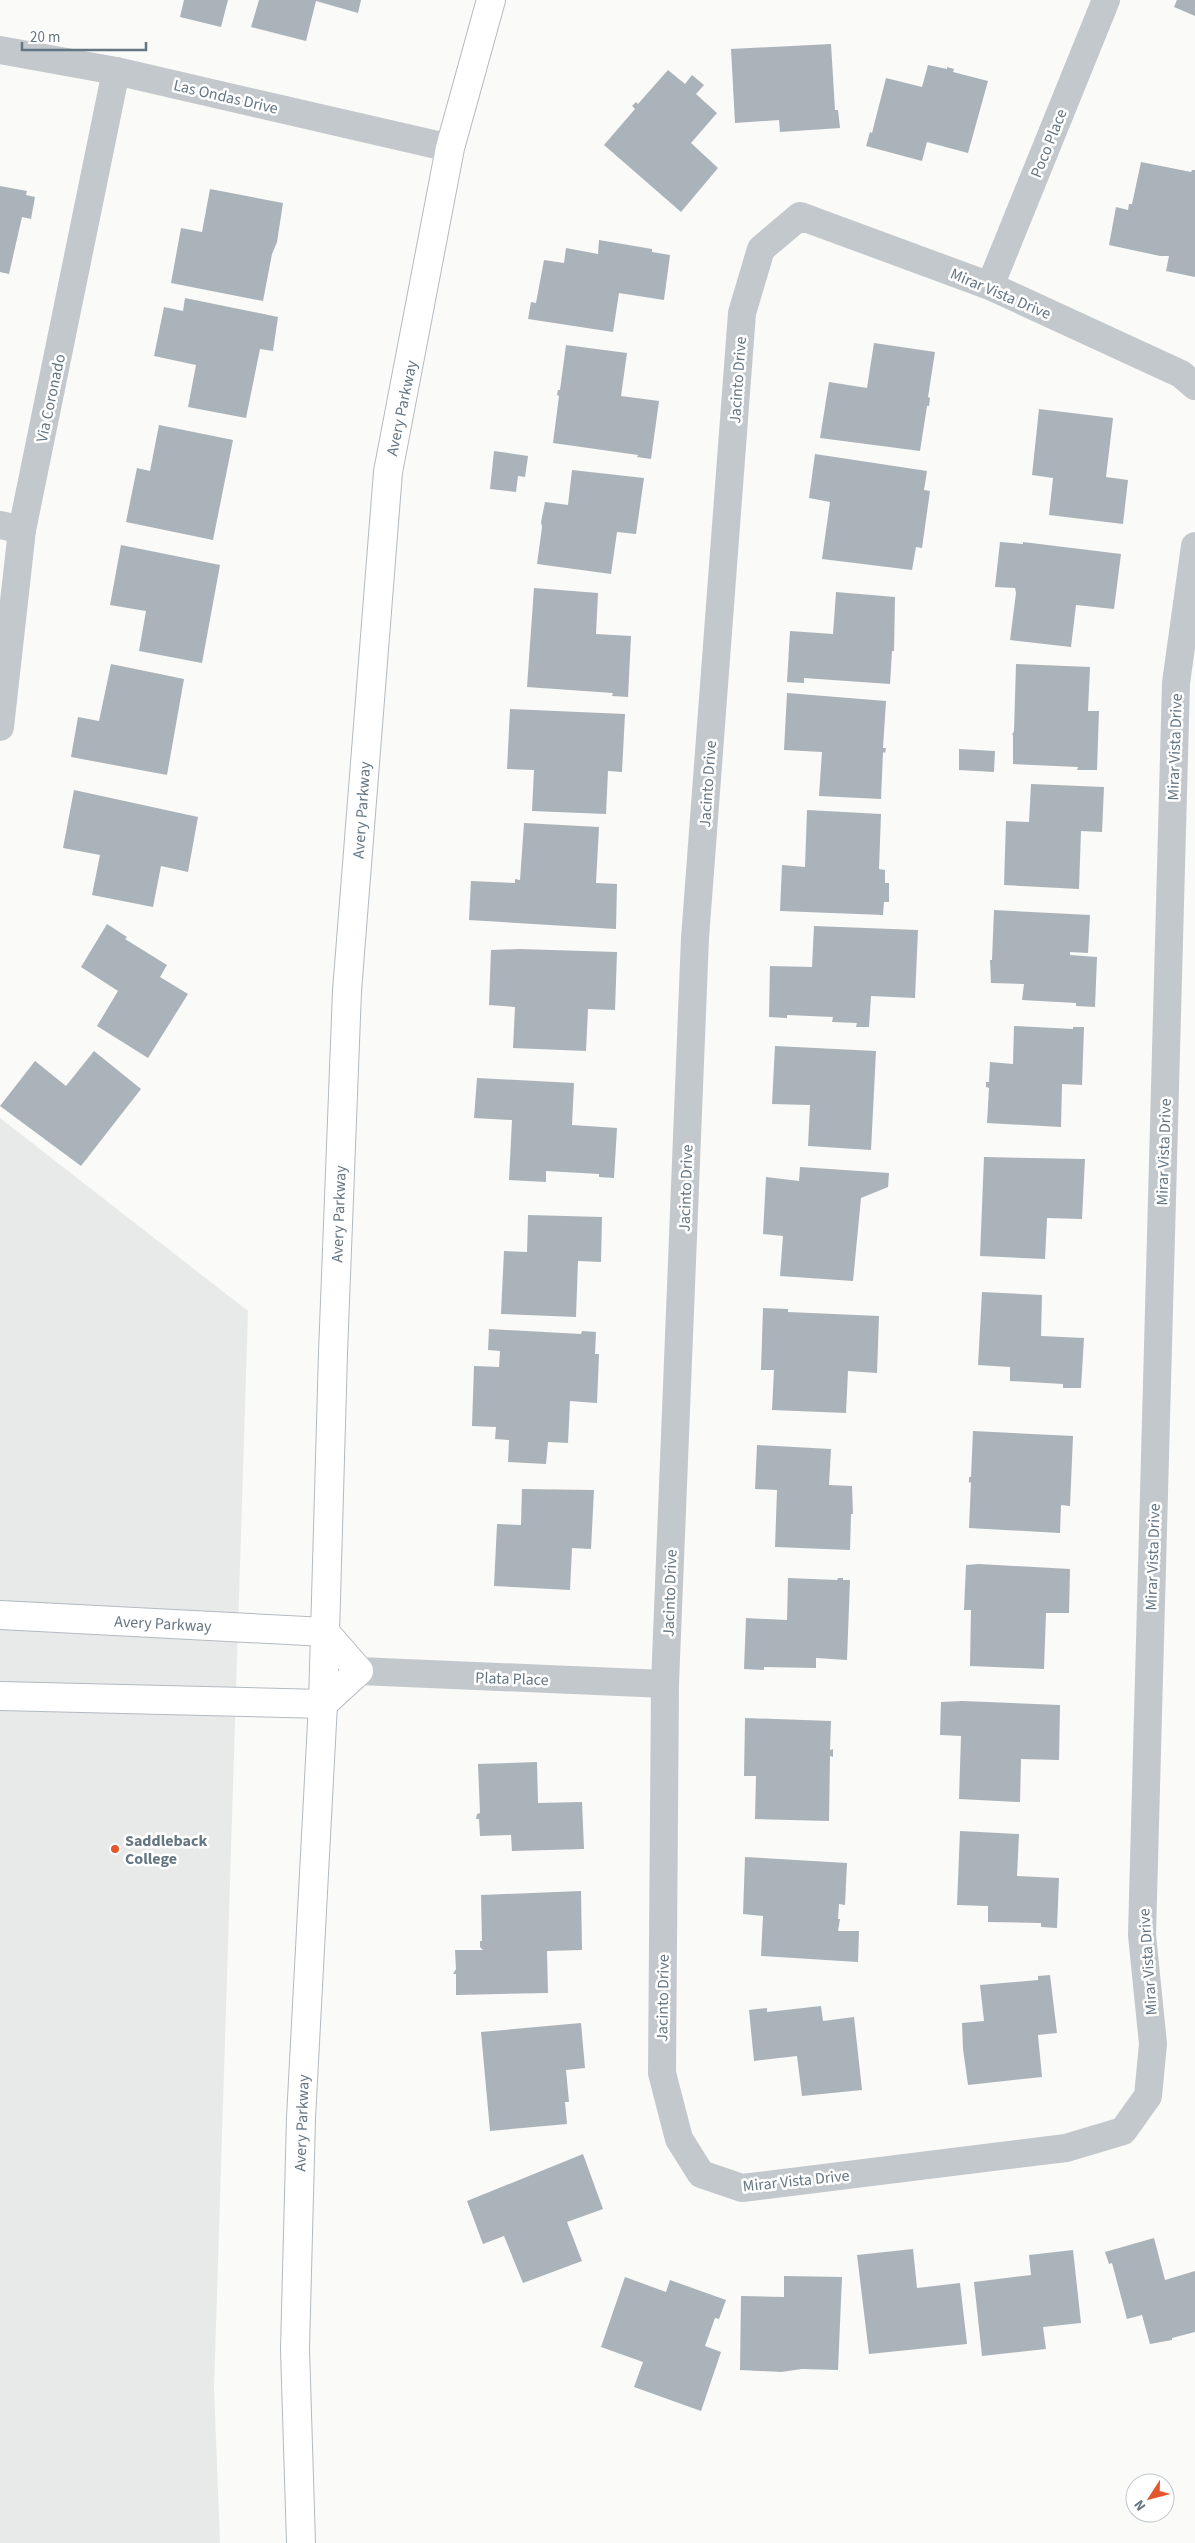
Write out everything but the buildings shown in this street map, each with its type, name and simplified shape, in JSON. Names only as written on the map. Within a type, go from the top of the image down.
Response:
[{"type":"street","name":"Avery Parkway","points":[[301,2543],[295,2349],[301,2118],[323,1704],[333,1353],[347,991],[387,482],[450,148],[491,0]]},
{"type":"street","name":"Poco Place","points":[[990,286],[1106,0]]},
{"type":"street","name":"Las Ondas Drive","points":[[0,50],[116,71],[450,148]]},
{"type":"street","name":"Via Coronado","points":[[0,727],[11,527],[116,71]]},
{"type":"street","name":"Mirar Vista Drive","points":[[800,216],[990,286],[1180,374],[1195,386]]},
{"type":"street","name":"Jacinto Drive","points":[[701,2174],[679,2139],[662,2073],[665,1684],[695,938],[742,313],[761,249],[800,216]]},
{"type":"street","name":"Mirar Vista Drive","points":[[701,2174],[742,2188],[1066,2148],[1123,2131],[1148,2096],[1154,2044],[1142,1935],[1176,683],[1195,546]]},
{"type":"street","name":"Avery Parkway","points":[[0,1615],[325,1632]]},
{"type":"street","points":[[0,1696],[323,1704],[360,1671],[325,1632]]},
{"type":"street","name":"Plata Place","points":[[360,1671],[665,1684]]},
{"type":"shaded area","name":"Saddleback College","points":[[0,1118],[248,1311],[214,2388],[220,2543],[0,2543]]},
{"type":"place","name":"Saddleback College","points":[[115,1849]]}]
